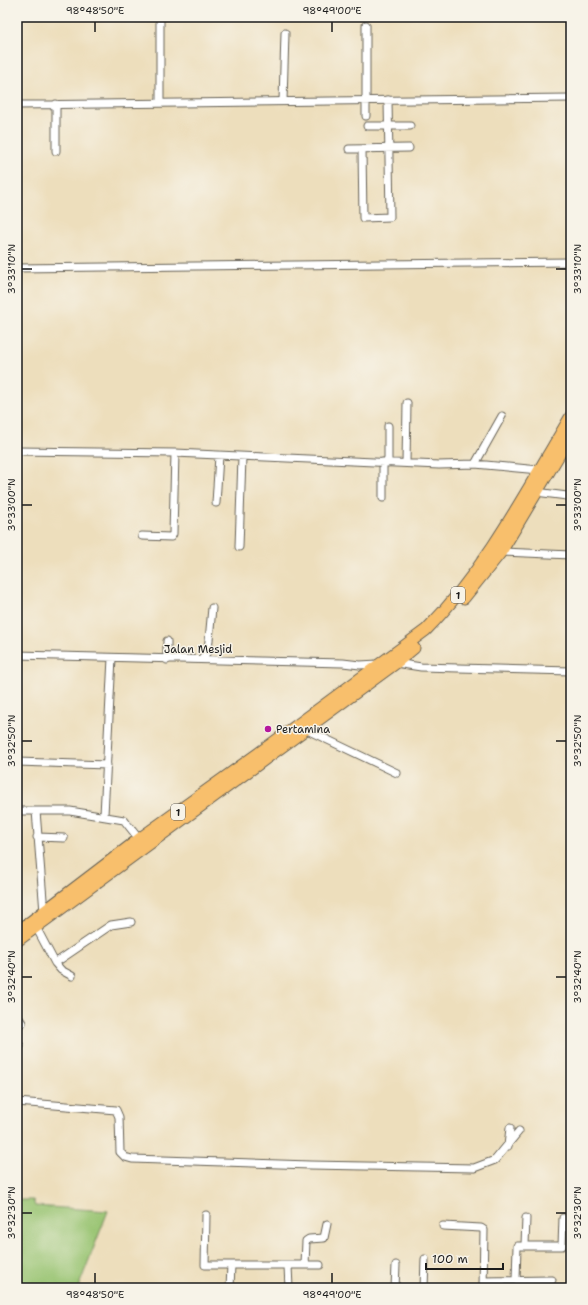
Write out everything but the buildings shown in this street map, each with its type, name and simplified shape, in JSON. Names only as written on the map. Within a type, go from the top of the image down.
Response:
[{"type":"highway","name":"1","points":[[17,941],[118,861],[139,839],[270,746],[426,630],[475,573],[496,543],[571,416]]},
{"type":"highway","name":"1","points":[[17,932],[396,663],[451,615],[501,552],[536,492],[567,450],[571,435]]},
{"type":"street","points":[[160,17],[160,103]]},
{"type":"street","points":[[366,25],[366,116]]},
{"type":"street","points":[[284,101],[285,33]]},
{"type":"street","points":[[17,105],[571,98]]},
{"type":"street","points":[[362,149],[363,218],[390,216],[388,100]]},
{"type":"street","points":[[56,104],[56,151]]},
{"type":"street","points":[[367,126],[410,126]]},
{"type":"street","points":[[349,149],[410,148]]},
{"type":"street","points":[[17,268],[571,262]]},
{"type":"street","points":[[406,463],[407,403]]},
{"type":"street","points":[[475,464],[502,416]]},
{"type":"street","points":[[383,498],[388,426]]},
{"type":"street","points":[[17,451],[175,454],[406,463],[475,464],[539,470]]},
{"type":"street","points":[[142,536],[171,537],[173,534],[175,454]]},
{"type":"street","points":[[216,503],[218,456]]},
{"type":"street","points":[[240,546],[242,457]]},
{"type":"street","points":[[536,492],[567,496]]},
{"type":"street","points":[[501,552],[571,555]]},
{"type":"street","points":[[201,659],[208,650],[212,608]]},
{"type":"street","points":[[167,641],[167,660]]},
{"type":"street","name":"Jalan Mesjid","points":[[17,655],[167,660],[201,659],[343,663],[360,665],[379,664]]},
{"type":"street","points":[[104,816],[112,658]]},
{"type":"street","points":[[396,663],[421,667],[571,671]]},
{"type":"street","points":[[305,729],[397,773]]},
{"type":"street","points":[[17,762],[107,765]]},
{"type":"street","points":[[17,811],[70,811],[124,820],[139,839]]},
{"type":"street","points":[[36,812],[44,912]]},
{"type":"street","points":[[37,838],[64,838]]},
{"type":"street","points":[[55,963],[111,925],[131,922]]},
{"type":"street","points":[[36,927],[55,963],[61,970],[72,976]]},
{"type":"street","points":[[17,1015],[22,1023]]},
{"type":"street","points":[[17,1102],[116,1110],[119,1117],[120,1152],[125,1157],[132,1159],[460,1169],[486,1165],[495,1160],[519,1131]]},
{"type":"street","points":[[508,1146],[510,1128]]},
{"type":"street","points":[[206,1215],[204,1265],[320,1265]]},
{"type":"street","points":[[525,1245],[526,1218]]},
{"type":"street","points":[[516,1280],[516,1249],[518,1246],[562,1246],[563,1218]]},
{"type":"street","points":[[305,1265],[307,1239],[324,1238],[327,1224]]},
{"type":"street","points":[[444,1226],[481,1228],[484,1230],[483,1285],[516,1280],[552,1280]]},
{"type":"street","points":[[424,1288],[425,1259]]},
{"type":"street","points":[[395,1288],[396,1264]]},
{"type":"street","points":[[230,1288],[231,1265]]},
{"type":"street","points":[[288,1266],[289,1288]]},
{"type":"green space","points":[[17,1200],[33,1200],[35,1206],[108,1211],[78,1288],[17,1288]]},
{"type":"place","name":"Pertamina","points":[[268,729]]}]
